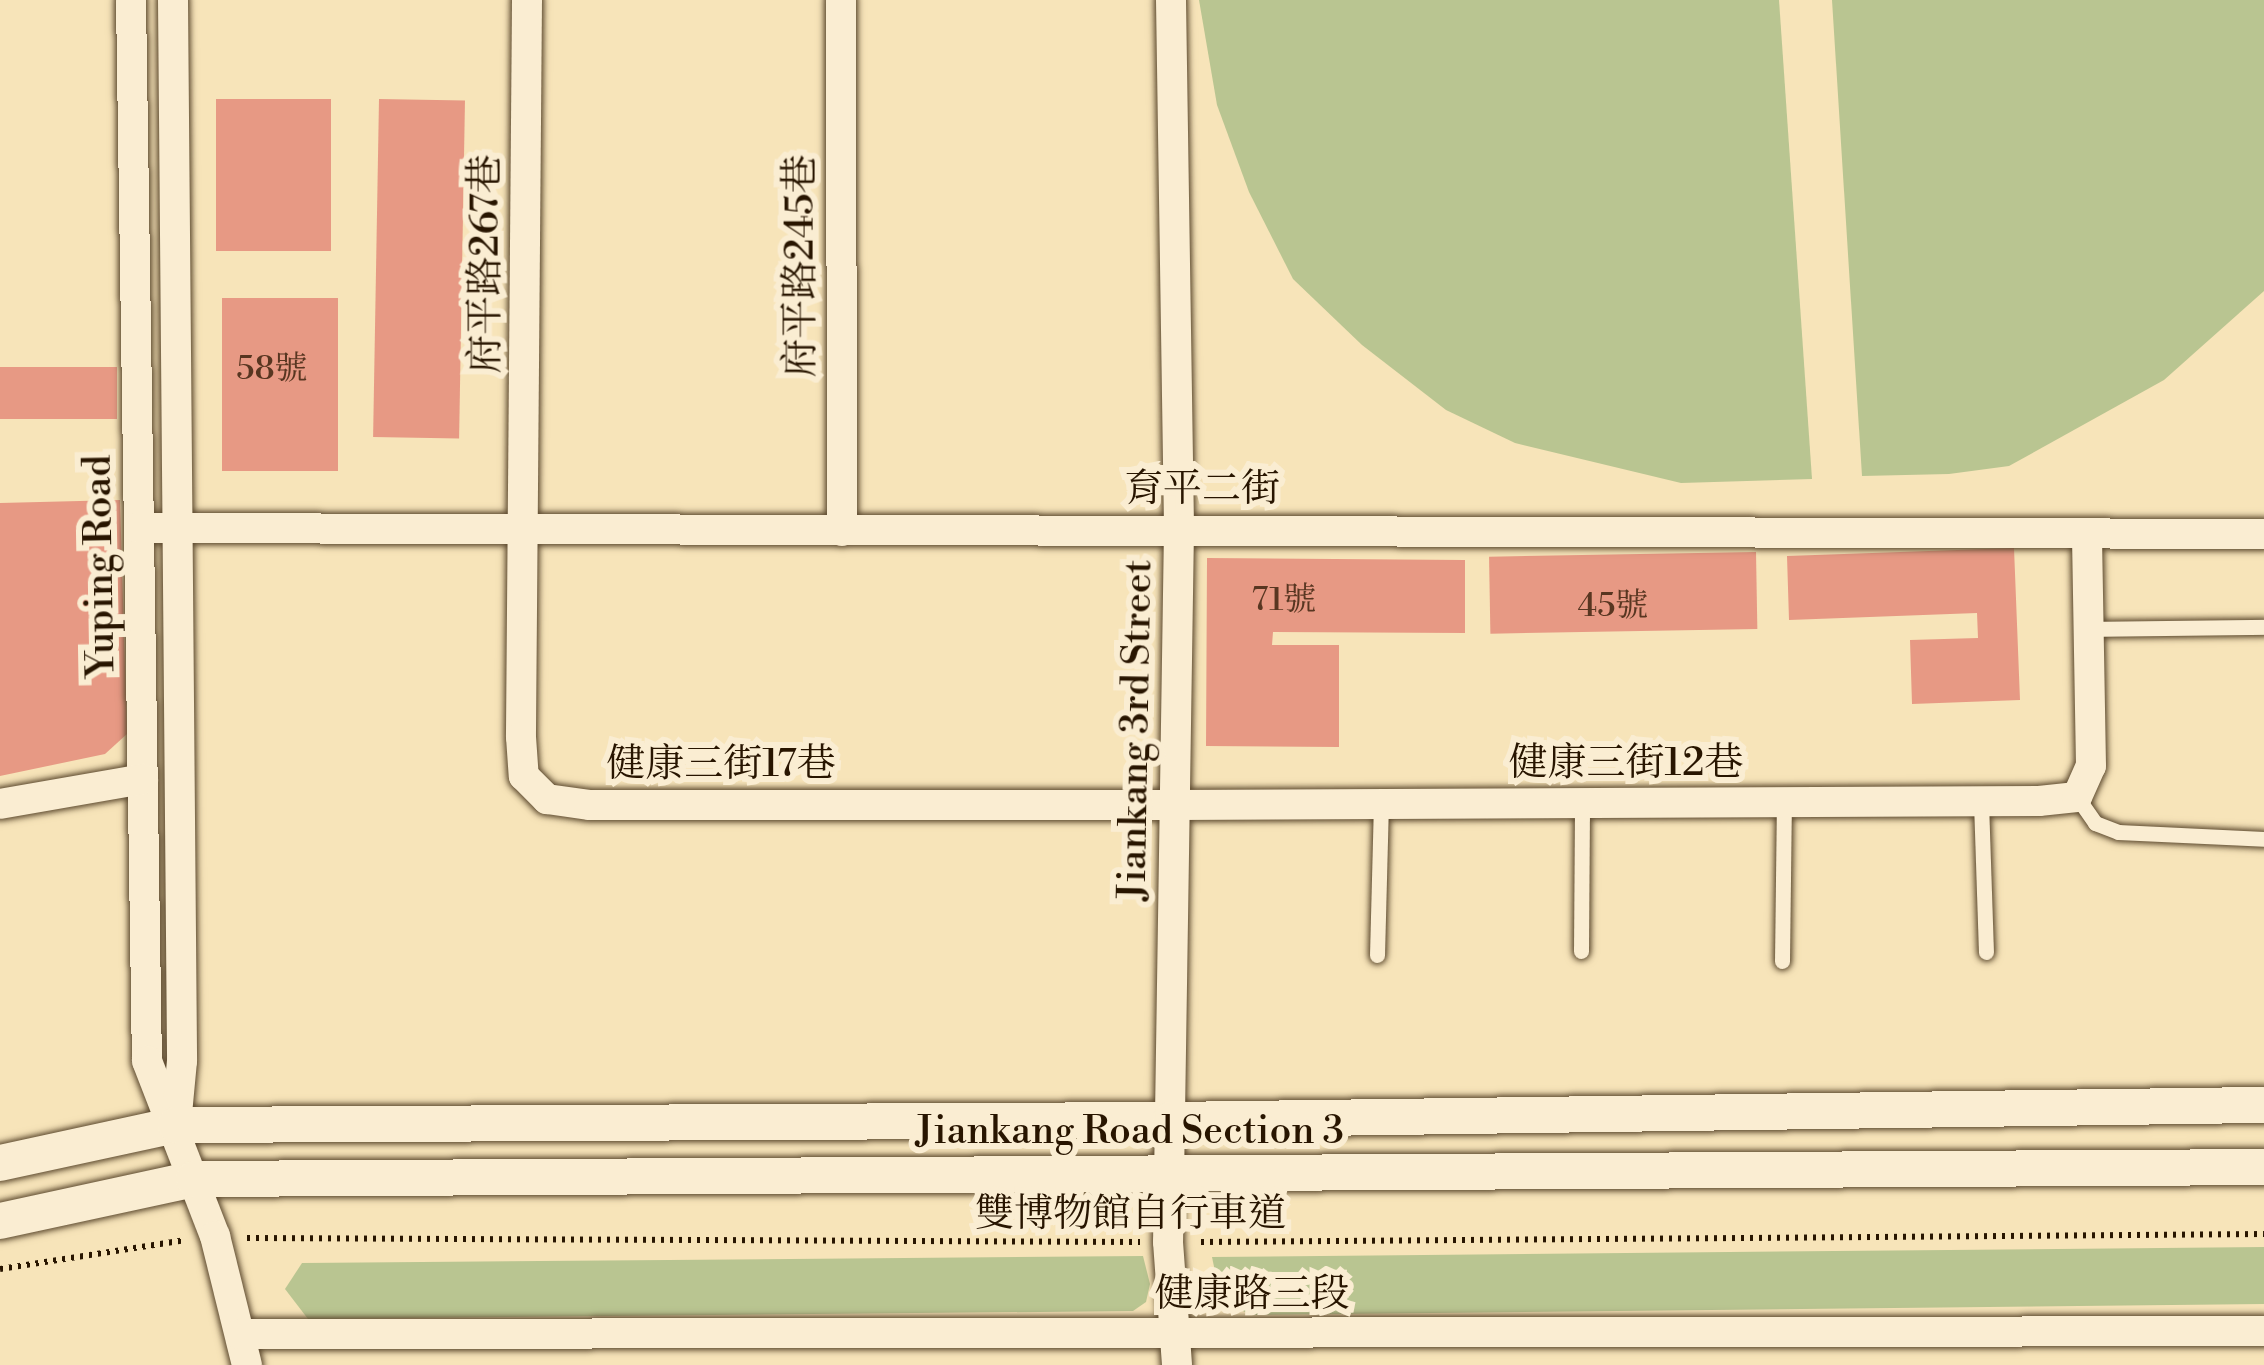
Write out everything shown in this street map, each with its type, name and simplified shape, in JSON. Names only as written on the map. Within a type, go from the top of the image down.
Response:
[{"type":"street","name":"Yuping Road","points":[[130,0],[148,1061],[215,1236],[247,1365]]},
{"type":"street","name":"Yuping Road","points":[[173,0],[182,1061],[176,1125]]},
{"type":"street","name":"府平路267巷","points":[[525,529],[527,0]]},
{"type":"street","name":"府平路245巷","points":[[841,0],[842,531]]},
{"type":"street","name":"Jiankang 3rd Street","points":[[1171,0],[1179,529],[1168,1242],[1177,1365]]},
{"type":"street","name":"育平二街","points":[[139,528],[2264,534]]},
{"type":"street","name":"健康三街17巷","points":[[525,529],[524,776],[547,800],[590,805],[1175,805]]},
{"type":"street","points":[[2077,796],[2091,766],[2087,533]]},
{"type":"street","points":[[0,804],[143,779]]},
{"type":"street","name":"健康三街12巷","points":[[1175,805],[1982,802],[2077,796]]},
{"type":"street","name":"Jiankang Road Section 3","points":[[0,1163],[176,1125],[1171,1120],[2264,1105]]},
{"type":"street","name":"Jiankang Road Section 3","points":[[0,1221],[194,1179],[2264,1168]]},
{"type":"street","name":"健康路三段","points":[[240,1334],[2264,1331]]},
{"type":"lane","points":[[2089,629],[2264,627]]},
{"type":"lane","points":[[2077,796],[2096,823],[2117,832],[2264,839]]},
{"type":"lane","points":[[1782,961],[1784,802]]},
{"type":"lane","points":[[1982,802],[1986,952]]},
{"type":"lane","points":[[1581,951],[1582,803]]},
{"type":"lane","points":[[1377,955],[1381,804]]},
{"type":"path","name":"雙博物館自行車道","points":[[0,1270],[215,1236],[307,1242],[1168,1242],[2264,1234]]},
{"type":"green space","points":[[1199,0],[1779,0],[1812,479],[1681,483],[1515,443],[1446,410],[1362,345],[1293,279],[1249,192],[1217,105]]},
{"type":"green space","points":[[1832,0],[2264,0],[2264,291],[2164,380],[2009,466],[1949,474],[1862,476]]},
{"type":"green space","points":[[2264,1247],[2264,1304],[1251,1315],[1221,1300],[1212,1257]]},
{"type":"green space","points":[[1143,1256],[1150,1284],[1146,1302],[1133,1311],[308,1319],[285,1289],[302,1263]]},
{"type":"building","points":[[216,99],[331,99],[331,251],[216,251]]},
{"type":"building","points":[[379,99],[465,101],[459,438],[373,437]]},
{"type":"building","points":[[222,298],[338,298],[338,471],[222,471]]},
{"type":"building","points":[[0,367],[117,367],[117,419],[0,419]]},
{"type":"building","points":[[120,500],[127,734],[105,754],[0,776],[0,503]]},
{"type":"building","points":[[2014,548],[2020,700],[1912,704],[1910,640],[1978,638],[1977,613],[1789,620],[1787,556]]},
{"type":"building","points":[[1756,552],[1757,629],[1490,634],[1489,557]]},
{"type":"building","points":[[1207,558],[1465,560],[1465,633],[1273,632],[1272,645],[1339,645],[1339,747],[1206,746]]}]
